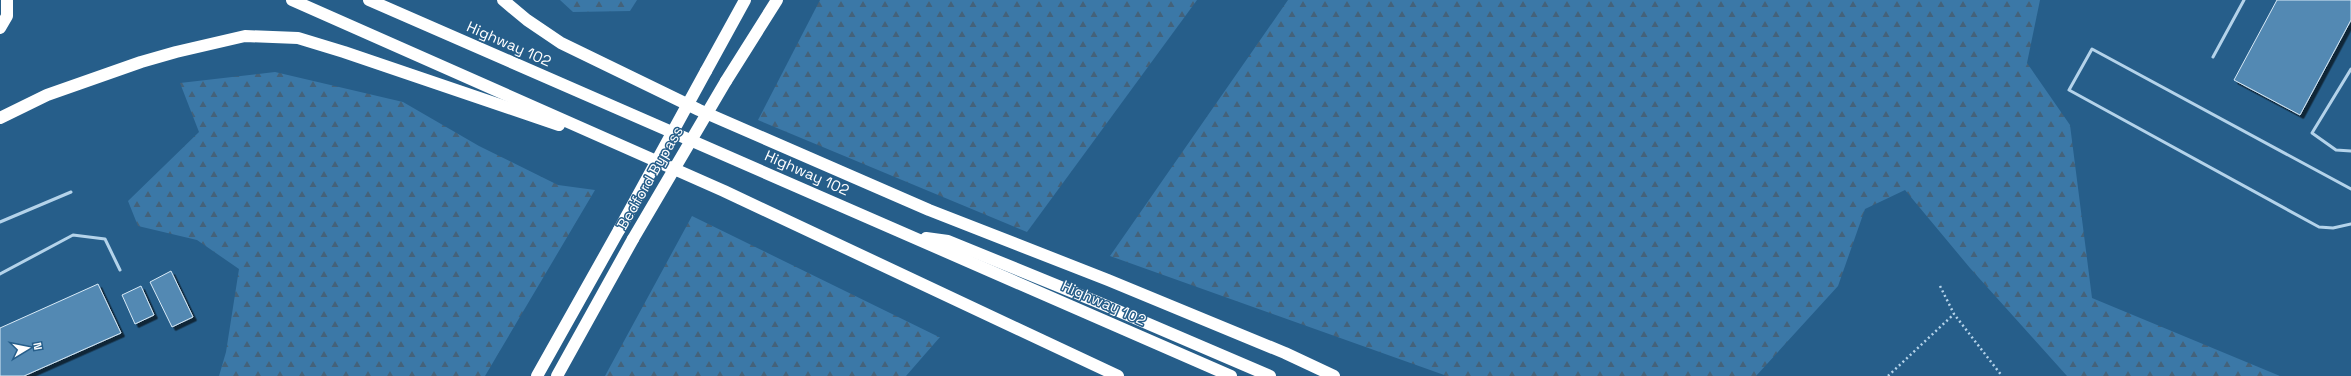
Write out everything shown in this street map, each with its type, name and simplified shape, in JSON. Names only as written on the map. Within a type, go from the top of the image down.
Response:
[{"type":"highway","points":[[0,28],[7,16],[7,0]]},
{"type":"highway","points":[[292,0],[636,151],[850,249],[1118,376]]},
{"type":"highway","name":"Highway 102","points":[[369,0],[1231,376]]},
{"type":"highway","points":[[503,0],[527,20],[561,44],[699,110],[929,210],[1122,285],[1285,353],[1334,376]]},
{"type":"highway","name":"Bedford Bypass","points":[[536,376],[619,230],[745,0]]},
{"type":"highway","name":"Bedford Bypass","points":[[557,376],[633,239],[726,81],[776,0]]},
{"type":"highway","points":[[0,118],[46,95],[176,52],[245,36],[298,38],[344,52],[636,151]]},
{"type":"highway","points":[[911,236],[948,241],[1095,301],[1270,376]]},
{"type":"lane","points":[[2213,57],[2244,0]]},
{"type":"lane","points":[[2351,189],[2092,49],[2069,90],[2319,227],[2333,228],[2351,224]]},
{"type":"lane","points":[[2351,68],[2312,133],[2336,150],[2351,151]]},
{"type":"lane","points":[[0,222],[70,192]]},
{"type":"lane","points":[[0,274],[73,234],[105,239],[120,270]]},
{"type":"path","points":[[1940,286],[1954,314],[2002,376]]},
{"type":"path","points":[[1888,376],[1954,314]]},
{"type":"green space","points":[[560,0],[637,0],[630,11],[573,12]]},
{"type":"green space","points":[[820,0],[1197,0],[1027,232],[758,120]]},
{"type":"green space","points":[[1288,0],[2040,0],[2027,63],[2070,125],[2092,298],[2280,376],[2067,376],[1970,268],[1905,190],[1865,209],[1838,286],[1756,376],[1447,376],[1110,256]]},
{"type":"green space","points":[[275,72],[403,102],[479,146],[558,185],[595,190],[485,376],[219,376],[226,352],[239,269],[197,240],[138,226],[128,201],[199,132],[180,83]]},
{"type":"green space","points":[[692,216],[940,337],[906,376],[605,376]]},
{"type":"building","points":[[2277,0],[2351,0],[2351,20],[2300,115],[2234,80]]},
{"type":"building","points":[[171,271],[193,317],[172,327],[150,282]]},
{"type":"building","points":[[98,284],[121,333],[24,376],[0,376],[0,328]]},
{"type":"building","points":[[141,286],[154,315],[135,324],[122,295]]}]
